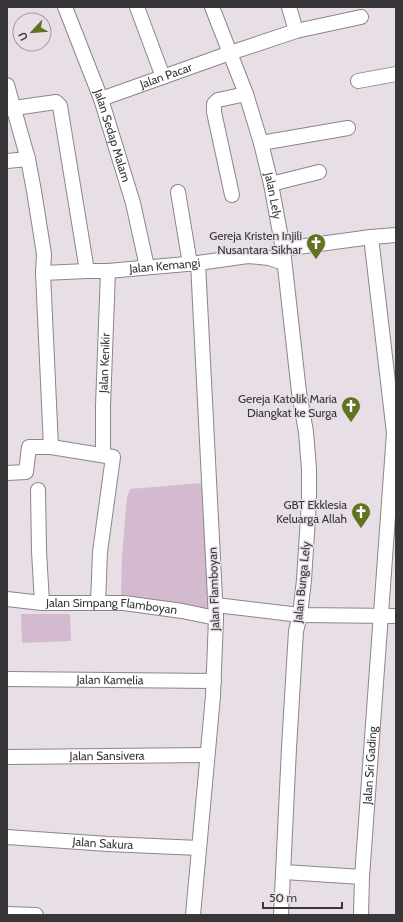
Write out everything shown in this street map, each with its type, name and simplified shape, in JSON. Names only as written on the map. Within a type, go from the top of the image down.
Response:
[{"type":"street","name":"Jalan Sedap Malam","points":[[65,7],[101,99],[133,203],[147,267]]},
{"type":"street","points":[[138,7],[163,77]]},
{"type":"street","name":"Jalan Lely","points":[[212,7],[240,77],[262,143],[283,249]]},
{"type":"street","points":[[289,7],[296,30]]},
{"type":"street","name":"Jalan Pacar","points":[[101,99],[296,30],[361,17]]},
{"type":"street","points":[[358,81],[396,74]]},
{"type":"street","points":[[7,85],[10,108],[28,159],[44,254],[43,273],[51,447]]},
{"type":"street","points":[[232,195],[214,112],[214,104],[218,100],[246,94]]},
{"type":"street","points":[[10,108],[56,102],[60,106],[87,271]]},
{"type":"street","points":[[262,143],[348,128]]},
{"type":"street","points":[[7,161],[28,159]]},
{"type":"street","points":[[271,184],[319,172]]},
{"type":"street","name":"Jalan Flamboyan","points":[[178,192],[194,263],[216,611],[214,681],[193,915]]},
{"type":"street","points":[[283,249],[396,235]]},
{"type":"street","name":"Jalan Sri Gading","points":[[361,915],[362,877],[394,433],[371,237]]},
{"type":"street","name":"Jalan Bunga Lely","points":[[281,915],[296,631],[300,615],[304,580],[309,502],[309,469],[306,432],[283,249]]},
{"type":"street","name":"Jalan Kemangi","points":[[43,273],[108,271],[194,263],[248,256],[268,258],[284,263]]},
{"type":"street","name":"Jalan Kenikir","points":[[103,455],[103,406],[108,271]]},
{"type":"street","points":[[7,473],[26,472],[29,447],[51,447],[112,456],[113,458],[100,552],[98,603]]},
{"type":"street","points":[[38,490],[42,604]]},
{"type":"street","name":"Jalan Simpang Flamboyan","points":[[7,598],[42,604],[124,603],[198,614],[216,611],[300,615],[396,616]]},
{"type":"street","name":"Jalan Kamelia","points":[[7,679],[214,681]]},
{"type":"street","name":"Jalan Sansivera","points":[[7,757],[207,755]]},
{"type":"street","name":"Jalan Sakura","points":[[7,837],[108,844],[199,848]]},
{"type":"street","points":[[284,872],[362,877]]},
{"type":"street","points":[[11,915],[36,915]]},
{"type":"shaded area","points":[[202,483],[209,613],[121,600],[122,556],[127,497],[130,489]]},
{"type":"shaded area","points":[[21,614],[70,614],[71,641],[22,643]]},
{"type":"place","name":"Gereja Kristen Injili Nusantara Sikhar","points":[[316,260]]},
{"type":"place","name":"Gereja Katolik Maria Diangkat ke Surga","points":[[351,423]]},
{"type":"place","name":"GBT Ekklesia Keluarga Allah","points":[[361,529]]}]
